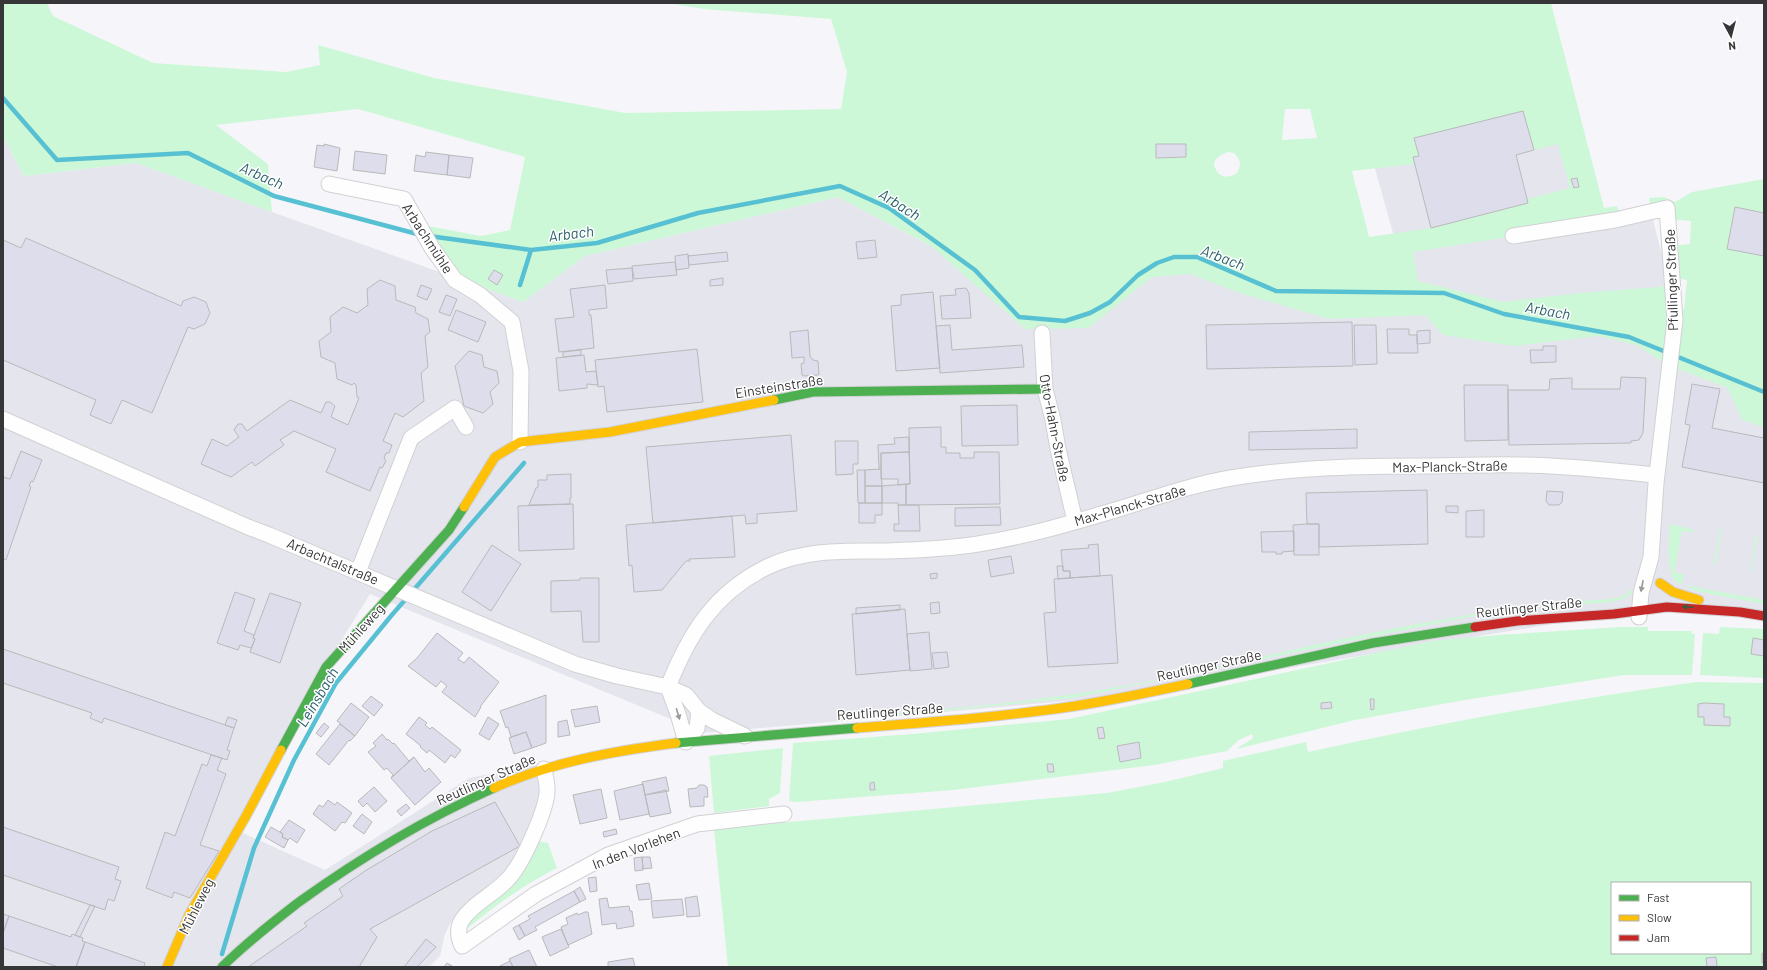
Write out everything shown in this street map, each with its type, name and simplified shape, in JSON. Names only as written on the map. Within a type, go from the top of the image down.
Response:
[{"type":"main road","name":"Einsteinstraße","points":[[520,442],[610,432],[813,392],[1045,389]]},
{"type":"main road","name":"Mühleweg","points":[[167,967],[189,915],[246,816],[326,667],[449,530],[495,457],[520,442]]},
{"type":"main road","points":[[1660,583],[1670,591],[1680,595],[1740,612]]},
{"type":"main road","name":"Reutlinger Straße","points":[[222,967],[239,949],[323,884],[401,834],[490,790],[544,769],[616,752],[686,742],[745,736],[1022,714],[1122,698],[1373,643],[1518,621],[1614,614],[1647,614],[1667,606],[1740,612],[1764,616]]},
{"type":"main road","points":[[1745,622],[1764,623]]},
{"type":"street","name":"Arbachmühle","points":[[329,184],[404,199],[432,248],[455,280],[480,295],[512,322],[521,371],[520,442]]},
{"type":"street","name":"Pfullinger Straße","points":[[1513,236],[1615,220],[1667,208],[1675,320],[1657,475],[1651,556],[1643,581],[1647,614]]},
{"type":"street","name":"Otto-Hahn-Straße","points":[[1042,333],[1045,389],[1076,521]]},
{"type":"street","points":[[358,572],[411,438],[455,408],[466,427]]},
{"type":"street","name":"Arbachtalstraße","points":[[3,419],[248,527],[397,588],[575,664],[616,676],[668,687],[686,695],[699,711],[712,720],[745,736]]},
{"type":"street","name":"Max-Planck-Straße","points":[[668,687],[687,646],[711,608],[725,594],[747,578],[769,566],[790,558],[809,554],[916,550],[970,546],[1019,537],[1200,485],[1234,478],[1305,470],[1519,464],[1657,475]]},
{"type":"street","name":"Pfullinger Straße","points":[[1651,556],[1660,583]]},
{"type":"street","points":[[1647,614],[1660,591],[1660,583]]},
{"type":"street","points":[[668,687],[686,742]]},
{"type":"street","points":[[686,742],[697,728],[699,711]]},
{"type":"street","name":"In den Vorlehen","points":[[544,769],[547,794],[528,847],[518,866],[508,879],[462,919],[458,929],[459,940],[462,946],[536,894],[608,855],[697,824],[784,814]]},
{"type":"shaded area","points":[[1552,62],[1599,214],[1650,208],[1687,353],[1764,380],[1764,613],[1654,607],[1114,697],[704,733],[370,594],[293,719],[236,830],[325,870],[469,778],[550,762],[542,792],[525,840],[505,873],[462,911],[450,924],[445,934],[440,956],[429,967],[3,967],[3,136],[24,176],[136,163],[523,302],[585,256],[838,197],[931,246],[1165,263],[1409,290],[1356,101]]},
{"type":"green space","points":[[3,3],[47,3],[53,16],[153,63],[286,72],[320,65],[318,45],[434,78],[625,113],[841,109],[847,72],[831,19],[704,9],[667,3],[1551,3],[1604,208],[1617,206],[1622,219],[1413,252],[1418,281],[1503,302],[1580,293],[1672,286],[1674,309],[1684,310],[1687,280],[1672,277],[1669,246],[1690,244],[1691,221],[1668,219],[1651,212],[1649,198],[1664,197],[1675,202],[1692,192],[1764,179],[1764,427],[1742,420],[1728,388],[1670,366],[1636,345],[1599,336],[1514,346],[1443,335],[1425,315],[1329,319],[1243,294],[1190,274],[1152,277],[1088,328],[1025,329],[931,246],[838,197],[585,256],[523,302],[463,280],[428,226],[481,236],[510,230],[525,157],[358,109],[216,125],[268,164],[272,212],[136,163],[24,176],[3,136]],"holes":[[[1285,109],[1310,109],[1317,138],[1282,140]],[[1523,111],[1534,150],[1558,144],[1570,188],[1527,199],[1528,203],[1431,228],[1369,237],[1352,171],[1415,164],[1413,157],[1419,156],[1414,138]],[[1156,144],[1186,144],[1186,157],[1156,158]],[[1228,152],[1234,153],[1238,158],[1240,163],[1236,174],[1225,177],[1218,172],[1214,165],[1217,158]]]},
{"type":"green space","points":[[1670,524],[1694,530],[1694,532],[1682,531],[1674,572],[1684,574],[1682,584],[1676,582],[1670,568]]},
{"type":"green space","points":[[1720,529],[1722,529],[1715,565],[1713,565]]},
{"type":"green space","points":[[1756,535],[1758,536],[1751,572],[1750,571]]},
{"type":"green space","points":[[1684,585],[1764,600],[1764,604],[1695,591]]},
{"type":"green space","points":[[1630,590],[1633,592],[1626,598],[1612,602],[1537,607],[1468,617],[1073,698],[853,720],[854,717],[1006,703],[1119,687],[1439,620],[1495,611],[1611,599],[1624,596]]},
{"type":"green space","points":[[1620,627],[1648,627],[1648,631],[1692,631],[1692,634],[1695,634],[1692,675],[1624,675],[1465,700],[1355,720],[1236,749],[1253,738],[1252,734],[1239,740],[1227,751],[1154,765],[953,790],[797,802],[789,801],[793,743],[912,734],[1069,719],[1432,641]]},
{"type":"green space","points":[[1720,627],[1764,629],[1764,678],[1700,675],[1703,633],[1719,634]]},
{"type":"green space","points":[[1696,682],[1764,683],[1764,967],[728,967],[714,829],[1107,793],[1165,782],[1223,768],[1223,761],[1306,742],[1308,752],[1501,713]]},
{"type":"green space","points":[[783,748],[780,793],[769,799],[769,806],[714,813],[709,756]]},
{"type":"green space","points":[[535,840],[548,843],[557,868],[511,895],[468,928],[466,924]]},
{"type":"building","points":[[1523,111],[1534,150],[1516,155],[1528,203],[1431,228],[1413,157],[1419,156],[1414,138]]},
{"type":"building","points":[[324,144],[340,148],[337,171],[314,167],[317,145],[324,146]]},
{"type":"building","points":[[1156,144],[1186,144],[1186,157],[1156,158]]},
{"type":"building","points":[[355,151],[387,155],[385,174],[353,170]]},
{"type":"building","points":[[426,152],[449,155],[447,175],[414,171],[416,155],[425,157]]},
{"type":"building","points":[[449,155],[473,158],[470,178],[447,175]]},
{"type":"building","points":[[1577,178],[1579,187],[1574,188],[1571,179]]},
{"type":"building","points":[[1735,207],[1764,213],[1764,256],[1727,249]]},
{"type":"building","points":[[26,238],[181,306],[183,301],[194,297],[206,302],[210,313],[205,324],[194,329],[188,327],[152,413],[122,400],[111,424],[90,415],[96,400],[3,360],[3,240],[21,248]]},
{"type":"building","points":[[875,240],[877,257],[858,259],[856,242]]},
{"type":"building","points":[[727,252],[728,261],[689,265],[688,256]]},
{"type":"building","points":[[688,254],[689,268],[676,270],[675,256]]},
{"type":"building","points":[[675,262],[677,275],[634,279],[632,266]]},
{"type":"building","points":[[632,268],[633,281],[608,284],[606,270]]},
{"type":"building","points":[[494,270],[503,275],[497,285],[488,279]]},
{"type":"building","points":[[723,278],[723,285],[710,286],[710,280]]},
{"type":"building","points":[[380,280],[395,286],[396,300],[415,307],[416,313],[428,319],[430,332],[425,336],[428,367],[421,373],[424,401],[403,417],[395,413],[383,441],[392,445],[389,453],[386,453],[384,458],[386,461],[382,468],[380,467],[370,491],[326,472],[336,449],[294,431],[280,440],[284,445],[255,466],[252,462],[231,477],[201,464],[212,439],[227,446],[239,437],[234,430],[238,424],[242,424],[247,431],[290,400],[321,413],[326,402],[330,402],[335,406],[331,417],[348,425],[359,398],[357,397],[356,385],[354,383],[352,385],[337,379],[335,363],[321,357],[319,341],[331,332],[330,317],[343,307],[357,313],[368,305],[367,289]]},
{"type":"building","points":[[421,285],[432,289],[427,300],[417,296]]},
{"type":"building","points":[[605,285],[607,308],[589,310],[589,315],[591,315],[594,348],[559,352],[555,319],[574,317],[570,289]]},
{"type":"building","points":[[966,288],[969,293],[971,318],[942,319],[940,296],[956,295],[955,289]]},
{"type":"building","points":[[933,292],[940,368],[896,371],[891,306],[901,305],[901,295]]},
{"type":"building","points":[[446,295],[457,299],[450,316],[439,312]]},
{"type":"building","points":[[456,310],[486,322],[478,342],[448,330]]},
{"type":"building","points":[[1352,322],[1353,366],[1207,369],[1206,325]]},
{"type":"building","points":[[950,325],[952,350],[1022,345],[1024,367],[940,373],[936,326]]},
{"type":"building","points":[[1354,325],[1376,325],[1377,364],[1355,365]]},
{"type":"building","points":[[1387,329],[1409,329],[1409,335],[1417,335],[1418,353],[1388,353]]},
{"type":"building","points":[[808,330],[810,356],[813,360],[818,361],[819,374],[804,376],[802,375],[801,364],[804,363],[804,357],[792,358],[790,332]]},
{"type":"building","points":[[1430,330],[1430,343],[1417,344],[1417,331]]},
{"type":"building","points":[[1543,346],[1556,346],[1556,362],[1531,363],[1530,350],[1543,350]]},
{"type":"building","points":[[697,349],[703,402],[607,412],[604,386],[598,387],[595,360]]},
{"type":"building","points":[[581,350],[581,355],[563,357],[563,352]]},
{"type":"building","points":[[469,351],[482,355],[484,367],[497,371],[499,383],[490,392],[493,404],[483,413],[464,406],[455,366]]},
{"type":"building","points":[[584,355],[586,372],[596,371],[598,385],[587,384],[587,388],[559,391],[556,358]]},
{"type":"building","points":[[1621,377],[1646,378],[1643,433],[1639,440],[1631,441],[1631,443],[1509,445],[1508,390],[1549,390],[1550,379],[1572,378],[1572,389],[1620,389]]},
{"type":"building","points":[[1692,384],[1720,389],[1712,428],[1764,438],[1764,483],[1682,467],[1690,425],[1685,424]]},
{"type":"building","points":[[1464,385],[1508,385],[1508,440],[1465,441]]},
{"type":"building","points":[[1017,405],[1018,445],[962,446],[961,406]]},
{"type":"building","points":[[941,427],[941,447],[946,447],[946,453],[960,453],[960,458],[974,458],[974,452],[999,452],[1000,504],[906,505],[906,484],[910,484],[909,428]]},
{"type":"building","points":[[1357,429],[1357,448],[1249,450],[1249,432]]},
{"type":"building","points":[[791,435],[797,511],[757,514],[757,523],[746,524],[745,515],[653,523],[646,447]]},
{"type":"building","points":[[909,437],[909,452],[881,453],[881,469],[879,469],[878,445],[895,444],[894,438]]},
{"type":"building","points":[[835,441],[858,441],[858,464],[853,464],[853,474],[836,475]]},
{"type":"building","points":[[21,451],[42,460],[33,482],[31,481],[29,486],[31,487],[6,560],[3,559],[3,477],[10,479]]},
{"type":"building","points":[[909,452],[910,484],[898,485],[898,479],[881,479],[881,453]]},
{"type":"building","points":[[881,469],[882,486],[865,486],[865,470]]},
{"type":"building","points":[[857,470],[865,470],[865,503],[858,503]]},
{"type":"building","points":[[571,474],[570,504],[529,505],[536,488],[538,487],[538,480],[547,480],[547,475]]},
{"type":"building","points":[[906,484],[906,505],[898,505],[898,503],[882,503],[882,486]]},
{"type":"building","points":[[865,486],[882,486],[882,503],[865,503]]},
{"type":"building","points":[[1427,490],[1428,544],[1319,547],[1319,524],[1307,524],[1306,493]]},
{"type":"building","points":[[1547,491],[1563,492],[1562,502],[1559,505],[1549,505],[1546,501]]},
{"type":"building","points":[[859,503],[882,503],[882,515],[875,515],[875,523],[859,523]]},
{"type":"building","points":[[573,504],[574,549],[519,551],[518,506]]},
{"type":"building","points":[[898,505],[919,505],[920,531],[894,531],[894,524],[899,524]]},
{"type":"building","points":[[1446,506],[1458,506],[1458,513],[1446,512]]},
{"type":"building","points":[[1000,507],[1001,525],[955,526],[955,508]]},
{"type":"building","points":[[1484,510],[1484,537],[1466,537],[1466,511]]},
{"type":"building","points":[[732,516],[735,557],[689,559],[690,561],[686,561],[662,590],[634,592],[632,565],[629,566],[626,525]]},
{"type":"building","points":[[1319,524],[1319,555],[1294,555],[1293,525]]},
{"type":"building","points":[[1294,531],[1294,551],[1282,552],[1282,554],[1276,554],[1276,552],[1262,552],[1261,532]]},
{"type":"building","points":[[1098,544],[1100,576],[1070,578],[1070,571],[1063,571],[1061,550],[1089,548],[1088,545]]},
{"type":"building","points":[[492,545],[521,564],[491,611],[462,592]]},
{"type":"building","points":[[1011,556],[1014,573],[991,577],[988,560]]},
{"type":"building","points":[[1057,566],[1063,566],[1063,571],[1070,571],[1070,578],[1058,579]]},
{"type":"building","points":[[937,573],[937,578],[931,579],[930,574]]},
{"type":"building","points":[[1112,575],[1118,663],[1048,667],[1044,613],[1056,612],[1054,579]]},
{"type":"building","points":[[580,578],[599,578],[599,642],[583,642],[581,611],[551,612],[551,581],[580,580]]},
{"type":"building","points":[[235,592],[255,599],[244,631],[254,635],[253,638],[255,639],[251,648],[240,645],[238,650],[217,643]]},
{"type":"building","points":[[270,593],[301,603],[280,663],[250,652],[255,639],[253,638]]},
{"type":"building","points":[[939,602],[940,613],[931,614],[930,603]]},
{"type":"building","points":[[900,605],[900,610],[856,614],[856,608]]},
{"type":"building","points":[[905,609],[910,670],[856,675],[852,614]]},
{"type":"building","points":[[929,632],[932,669],[910,671],[907,634]]},
{"type":"building","points":[[437,633],[463,653],[458,659],[464,663],[469,657],[499,682],[480,707],[475,717],[442,692],[447,686],[441,681],[436,687],[408,666],[417,658]]},
{"type":"building","points":[[1753,638],[1764,640],[1764,656],[1751,654]]},
{"type":"building","points":[[3,649],[234,728],[227,750],[230,751],[227,760],[104,718],[102,723],[90,718],[92,713],[3,683]]},
{"type":"building","points":[[947,652],[949,667],[934,669],[932,653]]},
{"type":"building","points":[[546,695],[546,743],[532,748],[526,732],[511,737],[500,711]]},
{"type":"building","points":[[371,696],[383,705],[374,716],[362,706]]},
{"type":"building","points":[[1370,699],[1374,699],[1374,709],[1371,710]]},
{"type":"building","points":[[1331,702],[1332,708],[1321,709],[1321,703]]},
{"type":"building","points":[[351,703],[369,717],[355,736],[337,721]]},
{"type":"building","points":[[1698,704],[1724,704],[1724,717],[1730,717],[1730,726],[1704,725],[1704,717],[1698,717]]},
{"type":"building","points":[[597,706],[600,722],[575,727],[571,710]]},
{"type":"building","points":[[228,717],[237,720],[234,728],[225,725]]},
{"type":"building","points":[[419,717],[427,723],[425,725],[430,729],[432,727],[461,750],[455,758],[451,755],[445,763],[429,750],[427,753],[406,734]]},
{"type":"building","points":[[488,717],[499,724],[489,740],[479,734]]},
{"type":"building","points":[[567,720],[570,735],[558,737],[558,722]]},
{"type":"building","points":[[324,723],[329,727],[321,737],[316,733]]},
{"type":"building","points":[[340,724],[355,736],[350,741],[349,740],[329,765],[316,754]]},
{"type":"building","points":[[1103,727],[1105,738],[1099,739],[1097,728]]},
{"type":"building","points":[[526,732],[532,748],[514,754],[509,738]]},
{"type":"building","points":[[382,734],[387,740],[388,739],[393,744],[394,743],[409,761],[414,757],[391,778],[393,775],[387,768],[384,770],[368,752],[376,746],[373,743]]},
{"type":"building","points":[[1139,742],[1141,758],[1120,762],[1117,746]]},
{"type":"building","points":[[211,755],[222,758],[217,770],[226,774],[200,845],[219,851],[190,898],[174,892],[172,898],[146,888],[165,832],[175,836],[202,764],[207,766]]},
{"type":"building","points":[[414,757],[425,772],[429,768],[441,782],[415,805],[391,778]]},
{"type":"building","points":[[1047,764],[1053,764],[1054,772],[1048,772]]},
{"type":"building","points":[[666,777],[669,791],[645,795],[642,782]]},
{"type":"building","points":[[874,782],[875,790],[870,790],[870,783]]},
{"type":"building","points":[[643,784],[649,814],[620,820],[614,791]]},
{"type":"building","points":[[699,785],[704,785],[707,787],[708,797],[704,797],[704,806],[690,807],[688,789],[697,788]]},
{"type":"building","points":[[374,787],[387,801],[375,812],[367,803],[363,807],[358,801]]},
{"type":"building","points":[[601,789],[607,818],[580,824],[573,795]]},
{"type":"building","points":[[666,790],[671,813],[650,817],[645,795]]},
{"type":"building","points":[[328,800],[335,805],[337,802],[352,813],[345,823],[342,822],[335,831],[313,814],[319,805],[323,807]]},
{"type":"building","points":[[495,802],[520,846],[370,929],[377,937],[359,967],[248,967],[307,926],[304,923],[343,896],[339,889],[365,871],[432,831]]},
{"type":"building","points":[[406,804],[410,808],[401,816],[397,811]]},
{"type":"building","points":[[362,814],[372,822],[364,834],[353,826]]},
{"type":"building","points":[[289,820],[305,830],[297,843],[290,838],[288,840],[282,837],[283,834],[280,832]]},
{"type":"building","points":[[3,827],[119,867],[115,879],[121,881],[114,901],[108,899],[105,910],[3,875]]},
{"type":"building","points":[[271,827],[283,834],[282,837],[288,840],[284,848],[265,837]]},
{"type":"building","points":[[616,829],[617,834],[604,837],[603,832]]},
{"type":"building","points":[[642,857],[650,857],[652,868],[643,869]]},
{"type":"building","points":[[642,857],[643,870],[635,871],[634,858]]},
{"type":"building","points":[[596,877],[597,891],[590,892],[588,878]]},
{"type":"building","points":[[649,883],[652,899],[639,900],[636,885]]},
{"type":"building","points":[[580,887],[586,899],[580,902],[574,891]]},
{"type":"building","points":[[574,891],[580,902],[535,927],[537,930],[525,936],[519,925],[530,919],[528,916]]},
{"type":"building","points":[[697,896],[700,916],[687,917],[685,898]]},
{"type":"building","points":[[607,898],[609,908],[629,906],[630,911],[632,911],[634,926],[617,929],[616,923],[602,925],[599,899]]},
{"type":"building","points":[[682,899],[684,915],[653,918],[651,901]]},
{"type":"building","points":[[90,905],[95,906],[80,937],[75,935]]},
{"type":"building","points":[[588,912],[592,934],[568,945],[561,927],[568,924],[566,918],[577,913],[578,915]]},
{"type":"building","points":[[3,914],[9,916],[3,933]]},
{"type":"building","points":[[9,916],[71,937],[72,934],[83,938],[82,941],[85,942],[76,967],[58,967],[3,948],[3,933]]},
{"type":"building","points":[[519,925],[525,936],[519,940],[513,928]]},
{"type":"building","points":[[561,929],[569,947],[550,956],[542,937]]},
{"type":"building","points":[[426,939],[436,947],[417,967],[404,967]]},
{"type":"building","points":[[85,942],[145,963],[144,967],[76,967]]},
{"type":"building","points":[[529,950],[537,967],[513,967],[509,959]]},
{"type":"building","points":[[1762,953],[1764,953],[1764,963],[1762,963]]},
{"type":"building","points":[[1716,957],[1717,967],[1707,967],[1706,958]]},
{"type":"building","points":[[633,958],[635,967],[608,967],[608,962]]},
{"type":"building","points":[[510,961],[513,967],[498,967]]},
{"type":"building","points":[[447,963],[452,966],[444,967]]},
{"type":"waterway","name":"Arbach","points":[[3,98],[57,160],[188,153],[274,196],[421,235]]},
{"type":"waterway","name":"Arbach","points":[[429,236],[531,250],[597,243],[698,213],[840,186],[889,208],[975,270],[1019,317],[1065,321],[1090,313],[1110,302],[1138,275],[1157,263],[1174,257],[1197,257],[1276,291],[1444,293],[1504,314],[1629,337],[1764,392]]},
{"type":"waterway","name":"Leinsbach","points":[[520,285],[531,250]]},
{"type":"waterway","name":"Leinsbach","points":[[222,954],[254,848],[294,760],[336,683],[391,616],[524,463]]},
{"type":"traffic: fast","points":[[774,400],[813,392],[1045,389]]},
{"type":"traffic: fast","points":[[281,750],[326,667],[449,530],[464,507]]},
{"type":"traffic: fast","points":[[1188,684],[1373,643],[1475,627]]},
{"type":"traffic: fast","points":[[676,743],[857,728]]},
{"type":"traffic: fast","points":[[222,967],[250,941],[299,902],[346,870],[418,826],[494,788]]},
{"type":"traffic: slow","points":[[464,507],[495,457],[520,442],[610,432],[774,400]]},
{"type":"traffic: slow","points":[[1660,583],[1673,592],[1699,600]]},
{"type":"traffic: slow","points":[[857,728],[966,719],[1048,710],[1188,684]]},
{"type":"traffic: slow","points":[[494,788],[560,764],[606,754],[676,743]]},
{"type":"traffic: slow","points":[[167,967],[189,915],[246,816],[281,750]]},
{"type":"traffic: jam","points":[[1475,627],[1517,621],[1614,614],[1667,607],[1740,612],[1764,616]]}]
